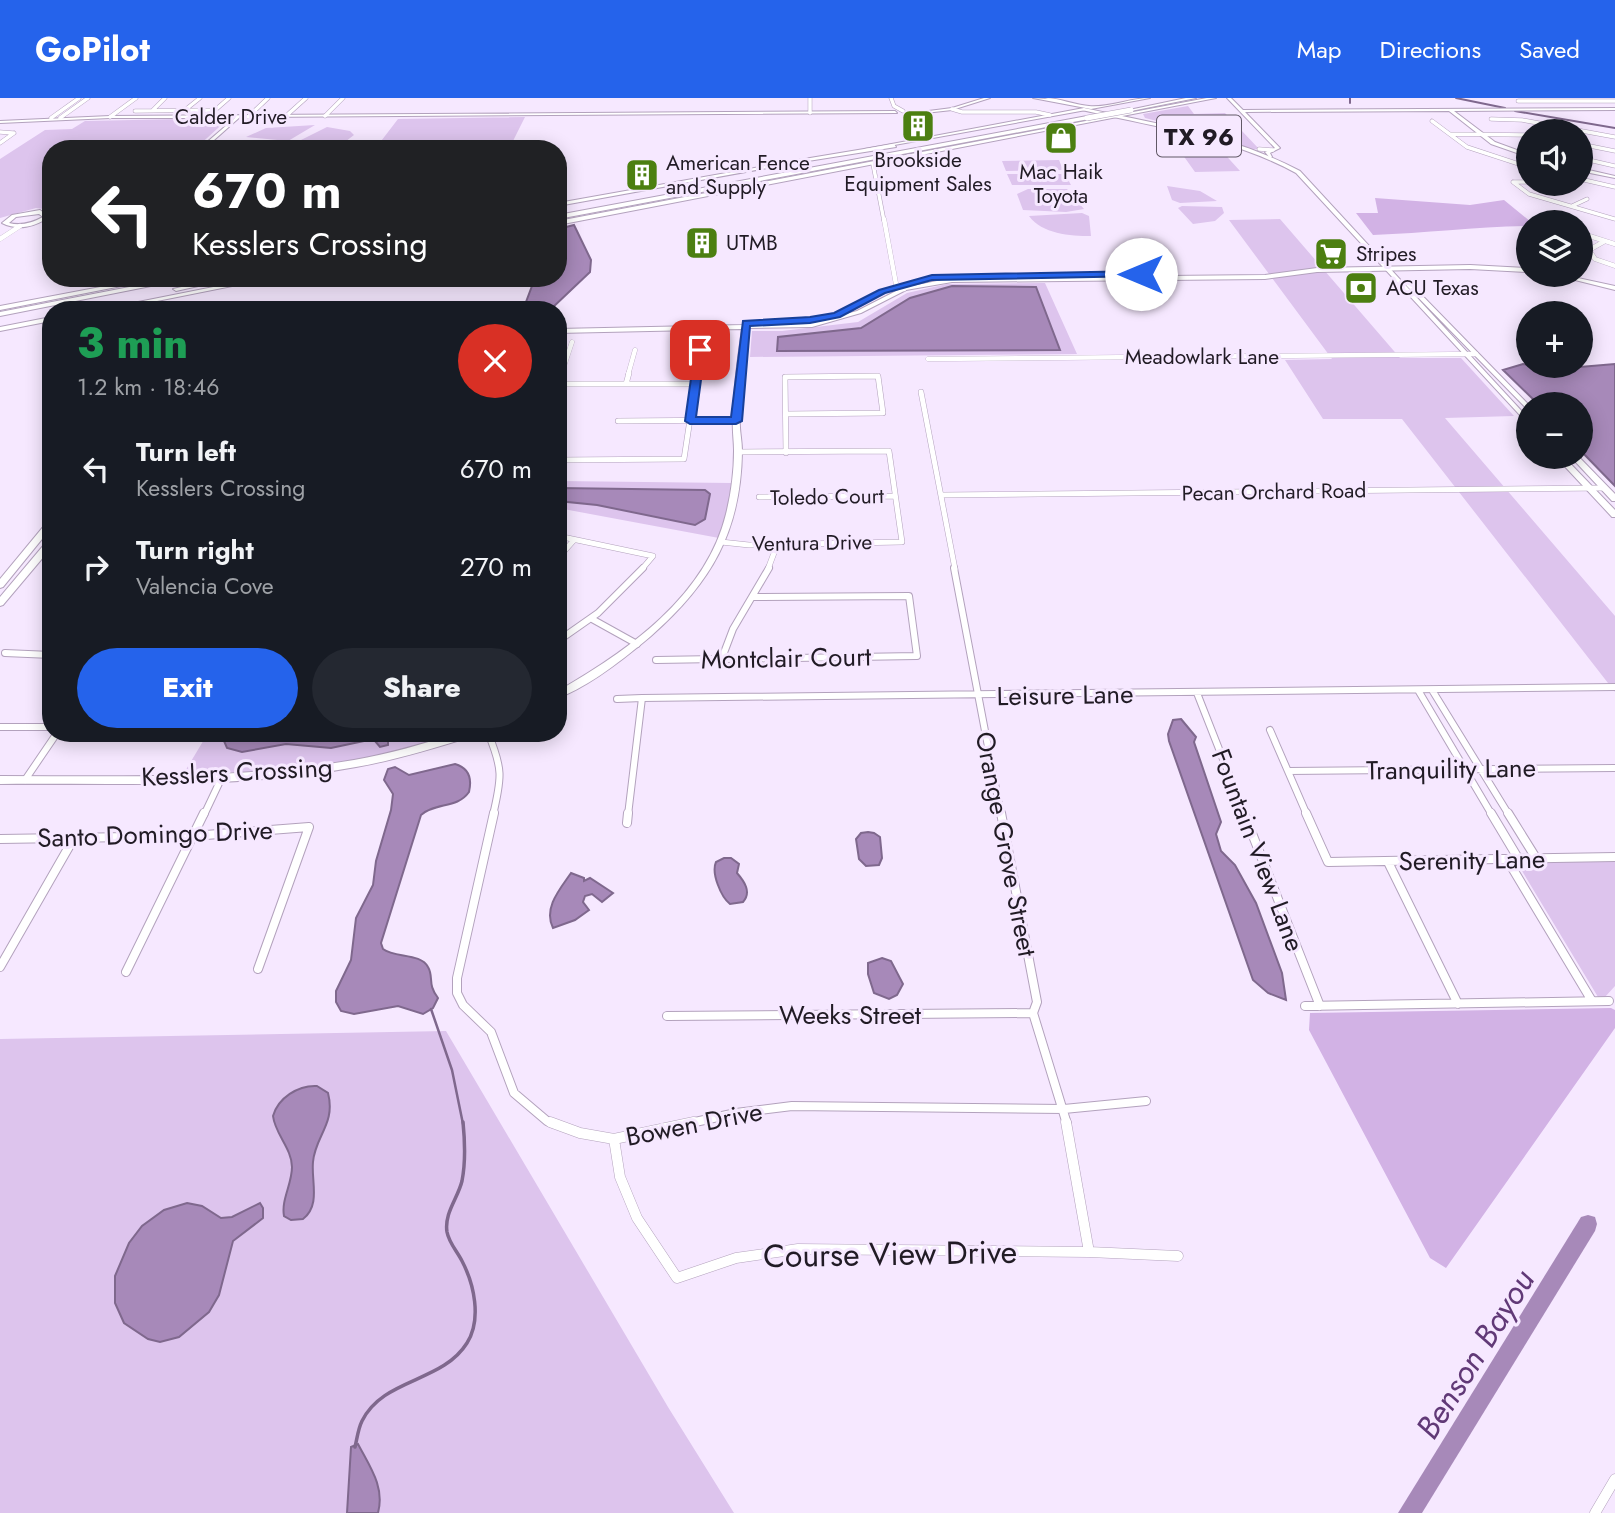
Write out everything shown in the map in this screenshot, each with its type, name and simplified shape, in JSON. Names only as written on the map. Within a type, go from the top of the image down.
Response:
[{"type":"highway","points":[[567,209],[1025,125],[1075,113],[1172,98]]},
{"type":"highway","points":[[567,215],[1194,98]]},
{"type":"highway","points":[[783,163],[1025,125]]},
{"type":"highway","points":[[822,173],[996,135]]},
{"type":"highway","points":[[54,301],[135,287]]},
{"type":"highway","points":[[110,301],[183,287]]},
{"type":"highway","points":[[1,310],[42,303]]},
{"type":"highway","points":[[0,321],[42,314]]},
{"type":"street","points":[[51,118],[79,98]]},
{"type":"street","points":[[60,118],[88,98]]},
{"type":"street","points":[[110,117],[136,98]]},
{"type":"street","points":[[156,110],[152,110],[165,98]]},
{"type":"street","points":[[185,110],[200,98]]},
{"type":"street","points":[[208,117],[229,98]]},
{"type":"street","points":[[247,117],[268,98]]},
{"type":"street","points":[[286,116],[306,98]]},
{"type":"street","points":[[325,116],[342,98]]},
{"type":"street","points":[[810,98],[810,113]]},
{"type":"street","points":[[891,98],[896,111]]},
{"type":"street","points":[[952,109],[988,98]]},
{"type":"street","points":[[1035,98],[1084,109]]},
{"type":"street","points":[[1047,98],[1091,108]]},
{"type":"street","points":[[1075,113],[1147,98]]},
{"type":"street","points":[[567,221],[1214,98]]},
{"type":"street","points":[[1228,98],[1284,148],[1271,154]]},
{"type":"street","points":[[1236,98],[1259,125]]},
{"type":"street","points":[[1513,98],[1530,109]]},
{"type":"street","points":[[1553,98],[1558,101]]},
{"type":"street","points":[[1593,98],[1598,101]]},
{"type":"street","points":[[1518,101],[1615,101]]},
{"type":"street","points":[[1114,103],[1111,108],[1139,114],[1140,118],[1146,120]]},
{"type":"street","name":"TX 96","points":[[1091,108],[1271,154],[1308,180],[1390,268],[1516,396]]},
{"type":"street","points":[[952,109],[962,112],[1036,111],[1050,115]]},
{"type":"street","name":"Calder Drive","points":[[0,122],[110,117],[896,111],[922,113],[952,109]]},
{"type":"street","name":"TX 96","points":[[1084,109],[1271,154]]},
{"type":"street","points":[[1242,111],[1615,109]]},
{"type":"street","points":[[135,111],[215,110]]},
{"type":"street","points":[[1446,110],[1480,134],[1516,152]]},
{"type":"street","points":[[567,203],[1050,115],[1075,113],[1097,117],[1098,121]]},
{"type":"street","points":[[211,140],[238,117]]},
{"type":"street","points":[[1491,119],[1516,121]]},
{"type":"street","points":[[1432,121],[1467,147],[1516,164]]},
{"type":"street","points":[[0,132],[14,133],[0,143]]},
{"type":"street","points":[[1593,132],[1615,136]]},
{"type":"street","points":[[1449,134],[1516,135]]},
{"type":"street","points":[[1593,147],[1615,151]]},
{"type":"street","points":[[1491,163],[1501,160]]},
{"type":"street","points":[[1593,161],[1615,166]]},
{"type":"street","points":[[873,164],[901,287]]},
{"type":"street","points":[[1593,172],[1615,177]]},
{"type":"street","points":[[1593,182],[1615,187]]},
{"type":"street","points":[[1536,196],[1615,219]]},
{"type":"street","points":[[1572,206],[1587,199]]},
{"type":"street","points":[[0,237],[5,223],[28,212],[42,214]]},
{"type":"street","points":[[0,237],[42,217]]},
{"type":"street","points":[[5,223],[20,226]]},
{"type":"street","points":[[1593,237],[1615,244]]},
{"type":"street","points":[[1605,241],[1589,250],[1595,259],[1615,266]]},
{"type":"street","points":[[567,329],[813,325],[842,319],[901,287],[952,280],[1265,276],[1317,270],[1390,268],[1458,267],[1516,270]]},
{"type":"street","name":"TX 96","points":[[1390,268],[1516,409]]},
{"type":"street","points":[[1593,283],[1615,288]]},
{"type":"street","points":[[45,301],[115,287]]},
{"type":"street","points":[[148,301],[222,287]]},
{"type":"street","points":[[0,299],[1,310],[42,302]]},
{"type":"street","points":[[0,329],[42,321]]},
{"type":"street","points":[[567,690],[590,678],[637,644],[697,583],[721,542],[730,517],[738,452],[736,421],[746,325]]},
{"type":"street","points":[[567,357],[572,342]]},
{"type":"street","points":[[626,384],[635,350]]},
{"type":"street","points":[[567,460],[684,459],[700,350]]},
{"type":"street","name":"Meadowlark Lane","points":[[928,359],[1476,354]]},
{"type":"street","points":[[786,414],[883,413],[878,377],[785,377],[786,453]]},
{"type":"street","points":[[567,385],[695,384]]},
{"type":"street","name":"Orange Grove Street","points":[[921,392],[943,495],[978,696],[1037,1002],[1033,1013],[1064,1109],[1088,1252]]},
{"type":"street","points":[[618,421],[736,421]]},
{"type":"street","points":[[738,452],[889,452],[895,496]]},
{"type":"street","points":[[1571,469],[1615,515]]},
{"type":"street","points":[[1586,469],[1615,499]]},
{"type":"street","name":"Pecan Orchard Road","points":[[943,495],[1605,488]]},
{"type":"street","name":"Toledo Court","points":[[759,497],[895,496]]},
{"type":"street","name":"Ventura Drive","points":[[721,542],[777,545],[902,542],[895,496]]},
{"type":"street","points":[[0,585],[42,534]]},
{"type":"street","points":[[567,538],[653,556],[635,578],[592,619],[567,634]]},
{"type":"street","points":[[567,548],[574,540]]},
{"type":"street","points":[[722,658],[728,634],[752,597],[777,545]]},
{"type":"street","points":[[0,603],[42,553]]},
{"type":"street","name":"Montclair Court","points":[[656,660],[917,656],[909,596],[752,597]]},
{"type":"street","points":[[592,619],[637,644]]},
{"type":"street","points":[[5,653],[42,655]]},
{"type":"street","name":"Leisure Lane","points":[[617,699],[1615,687]]},
{"type":"street","points":[[1418,690],[1518,858]]},
{"type":"street","points":[[1432,690],[1536,858]]},
{"type":"street","name":"Fountain View Lane","points":[[1197,693],[1320,1006]]},
{"type":"street","points":[[626,823],[642,698]]},
{"type":"street","points":[[0,727],[42,727]]},
{"type":"street","points":[[1270,730],[1288,771]]},
{"type":"street","points":[[25,780],[51,742]]},
{"type":"street","name":"Kesslers Crossing","points":[[0,780],[222,777],[329,769],[375,760],[438,742]]},
{"type":"street","name":"Bowen Drive","points":[[492,742],[499,759],[501,780],[457,978],[457,993],[463,1005],[492,1032],[507,1078],[523,1103],[547,1121],[561,1127],[614,1139],[725,1115],[792,1106],[1064,1109],[1146,1101]]},
{"type":"street","name":"Tranquility Lane","points":[[1288,771],[1615,767]]},
{"type":"street","name":"Serenity Lane","points":[[1288,771],[1328,862],[1508,861],[1518,858],[1615,857]]},
{"type":"street","points":[[126,972],[222,777]]},
{"type":"street","name":"Santo Domingo Drive","points":[[0,839],[193,836],[309,827],[258,969]]},
{"type":"street","points":[[0,967],[74,838]]},
{"type":"street","points":[[1508,861],[1592,1001]]},
{"type":"street","points":[[1388,862],[1458,1004]]},
{"type":"street","points":[[1305,1006],[1609,1001]]},
{"type":"street","name":"Weeks Street","points":[[667,1016],[1033,1013]]},
{"type":"street","name":"Course View Drive","points":[[614,1139],[620,1177],[636,1218],[677,1278],[736,1258],[798,1249],[1088,1252],[1178,1256]]},
{"type":"street","points":[[1595,1513],[1615,1479]]},
{"type":"shaded area","points":[[1188,106],[1194,114],[1225,113],[1259,149],[1221,150],[1240,171],[1195,172],[1180,151],[1188,150],[1169,124],[1145,118],[1143,114]]},
{"type":"shaded area","points":[[525,117],[514,140],[382,140],[398,119]]},
{"type":"shaded area","points":[[229,118],[205,140],[42,140],[42,209],[0,218],[0,159],[45,130],[72,129],[85,121]]},
{"type":"shaded area","points":[[315,125],[290,140],[246,137],[266,128]]},
{"type":"shaded area","points":[[327,127],[350,131],[354,135],[348,140],[301,140]]},
{"type":"shaded area","points":[[1059,160],[1063,170],[1006,171],[1002,161]]},
{"type":"shaded area","points":[[1007,174],[1065,174],[1071,185],[1012,185]]},
{"type":"shaded area","points":[[1167,186],[1200,191],[1217,201],[1180,203],[1172,200]]},
{"type":"shaded area","points":[[1028,189],[1067,189],[1084,209],[1066,212],[1023,210],[1017,194]]},
{"type":"shaded area","points":[[1375,198],[1470,205],[1504,200],[1516,210],[1516,227],[1373,235],[1356,213],[1378,213]]},
{"type":"shaded area","points":[[1222,207],[1224,213],[1215,221],[1193,224],[1178,208]]},
{"type":"shaded area","points":[[1082,213],[1089,216],[1091,236],[1049,230],[1041,227],[1029,216]]},
{"type":"shaded area","points":[[1280,219],[1400,358],[1461,358],[1514,416],[1445,418],[1615,616],[1615,692],[1402,419],[1323,419],[1285,360],[1332,359],[1229,220]]},
{"type":"shaded area","points":[[574,225],[591,260],[590,272],[559,301],[526,301],[532,287],[567,287],[567,227]]},
{"type":"shaded area","points":[[1045,283],[1077,354],[750,357],[752,331],[782,331],[858,322],[907,293],[947,284]]},
{"type":"shaded area","points":[[952,286],[1036,287],[1060,350],[777,351],[778,337],[861,328],[910,298]]},
{"type":"shaded area","points":[[1615,364],[1615,486],[1593,463],[1593,392],[1526,392],[1503,370],[1516,366],[1516,378],[1593,378],[1593,366]]},
{"type":"shaded area","points":[[567,481],[731,483],[728,510],[719,538],[567,510]]},
{"type":"shaded area","points":[[567,488],[705,490],[710,494],[705,519],[695,525],[597,505],[567,502]]},
{"type":"shaded area","points":[[1181,719],[1196,737],[1194,742],[1221,822],[1216,834],[1221,851],[1235,865],[1256,903],[1282,973],[1286,1000],[1268,993],[1253,980],[1169,741],[1168,734],[1173,720]]},
{"type":"shaded area","points":[[203,742],[427,742],[376,756],[293,770],[184,773]]},
{"type":"shaded area","points":[[224,742],[359,742],[331,748],[286,744],[242,752],[227,748]]},
{"type":"shaded area","points":[[376,742],[388,742],[388,745],[380,747]]},
{"type":"shaded area","points":[[455,764],[464,768],[468,775],[469,792],[459,801],[433,808],[421,815],[381,943],[383,949],[388,952],[425,963],[438,998],[433,1008],[423,1014],[398,1006],[354,1014],[341,1011],[336,1002],[336,991],[351,960],[356,918],[373,885],[376,861],[391,810],[393,794],[384,780],[388,769],[395,767],[409,775]]},
{"type":"shaded area","points":[[868,832],[880,837],[882,858],[879,865],[866,866],[859,859],[856,839],[861,833]]},
{"type":"shaded area","points":[[731,858],[739,864],[737,873],[747,891],[743,902],[730,904],[720,891],[715,867],[716,862]]},
{"type":"shaded area","points":[[1615,861],[1615,986],[1605,997],[1598,997],[1519,866],[1524,863]]},
{"type":"shaded area","points":[[571,873],[584,878],[584,881],[590,878],[613,893],[602,902],[592,894],[585,896],[583,902],[589,910],[575,920],[553,928],[550,921],[551,906]]},
{"type":"shaded area","points":[[882,958],[891,961],[903,984],[897,995],[889,999],[874,993],[868,974],[868,963]]},
{"type":"shaded area","points":[[1615,1010],[1615,1028],[1446,1268],[1430,1258],[1309,1030],[1310,1013]]},
{"type":"shaded area","points":[[446,1031],[668,1407],[734,1513],[0,1513],[0,1039]]},
{"type":"shaded area","points":[[317,1086],[328,1093],[330,1104],[327,1122],[313,1162],[314,1200],[309,1213],[303,1219],[291,1220],[284,1216],[283,1210],[292,1173],[291,1160],[273,1116],[284,1098],[296,1090]]},
{"type":"shaded area","points":[[187,1203],[202,1206],[221,1218],[232,1217],[260,1203],[263,1218],[233,1241],[219,1295],[209,1312],[179,1337],[160,1342],[148,1339],[124,1323],[115,1303],[115,1276],[129,1243],[142,1226],[164,1210]]},
{"type":"shaded area","points":[[358,1444],[378,1486],[378,1513],[347,1513],[351,1447]]},
{"type":"waterway","points":[[1350,98],[1350,103]]},
{"type":"waterway","points":[[1456,98],[1505,108]]},
{"type":"waterway","points":[[1515,111],[1615,128]]},
{"type":"waterway","points":[[431,1009],[452,1070],[463,1124]]},
{"type":"waterway","points":[[355,1447],[361,1424],[372,1407],[384,1396],[443,1366],[456,1356],[472,1334],[475,1313],[473,1291],[447,1232],[449,1212],[463,1174],[463,1122]]},
{"type":"waterway","name":"Benson Bayou","points":[[1409,1513],[1588,1224]]},
{"type":"place","name":"Brookside Equipment Sales","points":[[918,126]]},
{"type":"place","name":"Mac Haik Toyota","points":[[1061,138]]},
{"type":"place","name":"American Fence and Supply","points":[[642,175]]},
{"type":"place","name":"UTMB","points":[[702,243]]},
{"type":"place","name":"Stripes","points":[[1331,254]]},
{"type":"place","name":"ACU Texas","points":[[1361,288]]},
{"type":"route","points":[[700,350],[690,421],[736,421],[746,323],[810,320],[836,315],[882,292],[932,278],[964,275],[1141,274]]}]
